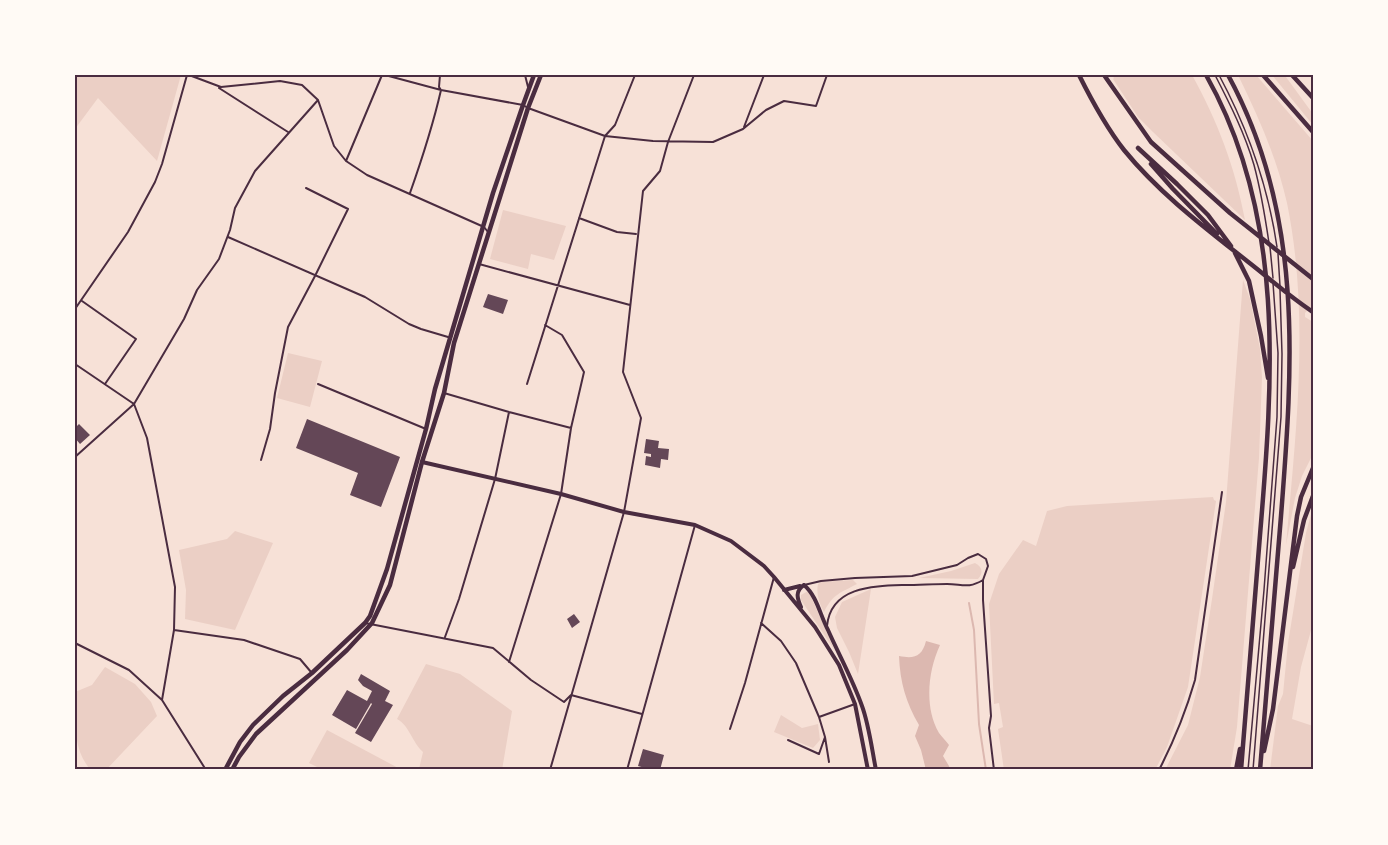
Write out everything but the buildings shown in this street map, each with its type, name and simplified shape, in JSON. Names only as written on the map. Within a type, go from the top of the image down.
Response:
[{"type":"main road","points":[[225,770],[240,742],[253,725],[368,623],[387,569],[435,389],[478,264],[534,75]]},
{"type":"main road","points":[[232,770],[256,734],[347,650],[368,623],[390,585],[444,393],[452,340],[493,194],[526,106],[541,75]]},
{"type":"main road","points":[[1079,75],[1091,100],[1124,150],[1149,178],[1196,221],[1311,311]]},
{"type":"main road","points":[[1104,75],[1151,142],[1230,213],[1313,279]]},
{"type":"main road","points":[[1206,75],[1228,119],[1247,170],[1262,247],[1269,314],[1270,393],[1267,447],[1241,770]]},
{"type":"main road","points":[[1228,75],[1248,116],[1266,165],[1283,236],[1288,282],[1290,354],[1288,431],[1260,769]]},
{"type":"main road","points":[[1263,75],[1313,132]]},
{"type":"main road","points":[[1292,75],[1313,98]]},
{"type":"main road","points":[[1239,255],[1198,216],[1138,148],[1208,215],[1231,246],[1241,264],[1249,281],[1270,393]]},
{"type":"main road","points":[[423,462],[561,494],[624,512],[695,525],[731,541],[764,566],[815,627],[839,665],[855,704],[868,770]]},
{"type":"main road","points":[[1260,769],[1273,709],[1297,516],[1301,497],[1313,468]]},
{"type":"main road","points":[[1287,599],[1304,520],[1313,496]]},
{"type":"main road","points":[[783,590],[804,585],[814,596],[863,708],[876,770]]},
{"type":"main road","points":[[802,610],[797,594],[799,588],[804,585]]},
{"type":"main road","points":[[1236,770],[1244,728]]},
{"type":"street","points":[[75,309],[128,232],[155,182],[188,75],[217,87],[289,132]]},
{"type":"street","points":[[346,161],[384,75],[441,90],[526,106],[604,136],[668,142],[713,142],[743,129],[766,110],[784,101],[816,106],[827,75]]},
{"type":"street","points":[[410,194],[431,130],[441,90],[440,75]]},
{"type":"street","points":[[525,75],[528,92]]},
{"type":"street","points":[[527,384],[604,136],[615,125],[634,75]]},
{"type":"street","points":[[550,770],[624,512],[641,418],[623,372],[643,191],[660,171],[668,142],[694,75]]},
{"type":"street","points":[[743,129],[764,75]]},
{"type":"street","points":[[217,87],[280,81],[302,85],[318,100],[334,146],[346,161],[367,175],[484,227],[488,232]]},
{"type":"street","points":[[75,456],[134,404],[184,319],[198,290],[219,258],[228,237],[235,208],[255,171],[318,100]]},
{"type":"street","points":[[261,460],[270,429],[288,327],[348,209],[306,188]]},
{"type":"street","points":[[579,218],[618,232],[638,234]]},
{"type":"street","points":[[228,237],[365,297],[409,324],[452,340]]},
{"type":"street","points":[[478,264],[630,305]]},
{"type":"street","points":[[81,300],[136,339],[105,384]]},
{"type":"street","points":[[509,662],[561,494],[571,428],[584,372],[562,335],[545,325]]},
{"type":"street","points":[[75,364],[134,404],[147,438],[175,587],[174,630],[162,700]]},
{"type":"street","points":[[318,384],[426,429]]},
{"type":"street","points":[[444,393],[571,428]]},
{"type":"street","points":[[444,638],[459,599],[495,479],[509,412]]},
{"type":"street","points":[[1159,770],[1170,749],[1195,680],[1222,492]]},
{"type":"street","points":[[627,770],[695,525]]},
{"type":"street","points":[[804,585],[855,578],[912,576],[957,565],[978,554],[986,559],[988,566],[983,580],[983,600],[991,716],[989,728],[994,770]]},
{"type":"street","points":[[730,729],[774,578]]},
{"type":"street","points":[[827,628],[830,614],[837,601],[867,587],[939,584],[968,586],[983,580]]},
{"type":"street","points":[[368,623],[494,648],[531,680],[564,702],[572,695]]},
{"type":"street","points":[[761,623],[781,641],[796,663],[819,717],[829,762]]},
{"type":"street","points":[[174,630],[244,640],[300,659],[312,673]]},
{"type":"street","points":[[75,643],[129,670],[162,700],[206,770]]},
{"type":"street","points":[[572,695],[642,714]]},
{"type":"street","points":[[819,717],[855,704]]},
{"type":"street","points":[[788,740],[819,754],[825,737]]},
{"type":"lane","points":[[1215,75],[1241,130],[1261,193],[1271,255],[1276,322],[1277,394],[1274,456],[1248,770]]},
{"type":"lane","points":[[1219,75],[1238,111],[1257,160],[1274,232],[1280,289],[1281,417],[1253,770]]},
{"type":"shaded area","points":[[75,75],[181,75],[157,161],[98,98],[75,129]]},
{"type":"shaded area","points":[[1112,75],[1192,75],[1210,110],[1224,145],[1245,220],[1138,117]]},
{"type":"shaded area","points":[[1238,75],[1256,75],[1313,141],[1313,304],[1305,313],[1305,317],[1313,322],[1313,454],[1302,476],[1295,498],[1286,545],[1299,374],[1298,288],[1294,245],[1287,203],[1278,170],[1260,122]]},
{"type":"shaded area","points":[[1272,75],[1285,75],[1313,114],[1313,125]]},
{"type":"shaded area","points":[[503,210],[566,226],[554,260],[531,254],[528,269],[490,259]]},
{"type":"shaded area","points":[[1243,280],[1250,299],[1260,349],[1262,377],[1259,458],[1237,727],[1230,770],[1165,770],[1188,725],[1200,677],[1226,502]]},
{"type":"shaded area","points":[[288,353],[322,361],[310,407],[277,398]]},
{"type":"shaded area","points":[[1213,497],[1216,501],[1188,687],[1167,747],[1155,770],[1004,770],[998,729],[1003,727],[999,703],[994,704],[989,604],[999,574],[1023,540],[1036,546],[1047,511],[1067,506]]},
{"type":"shaded area","points":[[1313,507],[1313,623],[1301,667],[1292,719],[1313,726],[1313,770],[1270,770],[1278,706],[1283,694],[1288,643],[1306,533]]},
{"type":"shaded area","points":[[235,531],[273,543],[235,630],[185,619],[186,590],[179,550],[227,539]]},
{"type":"shaded area","points":[[975,563],[981,570],[978,579],[919,578],[951,571]]},
{"type":"shaded area","points":[[853,580],[857,584],[841,592],[824,612],[818,598],[818,584]]},
{"type":"shaded area","points":[[871,589],[858,674],[837,628],[835,617],[842,602]]},
{"type":"shaded area","points":[[808,591],[835,651],[801,600],[801,595]]},
{"type":"shaded area","points":[[926,641],[940,645],[930,677],[929,689],[934,723],[949,745],[943,756],[950,770],[926,770],[915,736],[919,725],[902,683],[899,656],[917,656]]},
{"type":"shaded area","points":[[426,664],[460,674],[512,711],[502,770],[419,769],[423,752],[405,725],[397,719]]},
{"type":"shaded area","points":[[105,667],[135,684],[151,702],[157,716],[106,770],[91,770],[80,753],[75,723],[75,692],[92,685]]},
{"type":"shaded area","points":[[781,715],[802,728],[818,724],[820,740],[813,748],[774,732]]},
{"type":"shaded area","points":[[327,730],[402,770],[323,770],[309,763]]},
{"type":"waterway","points":[[969,603],[974,630],[979,724],[986,770]]}]
